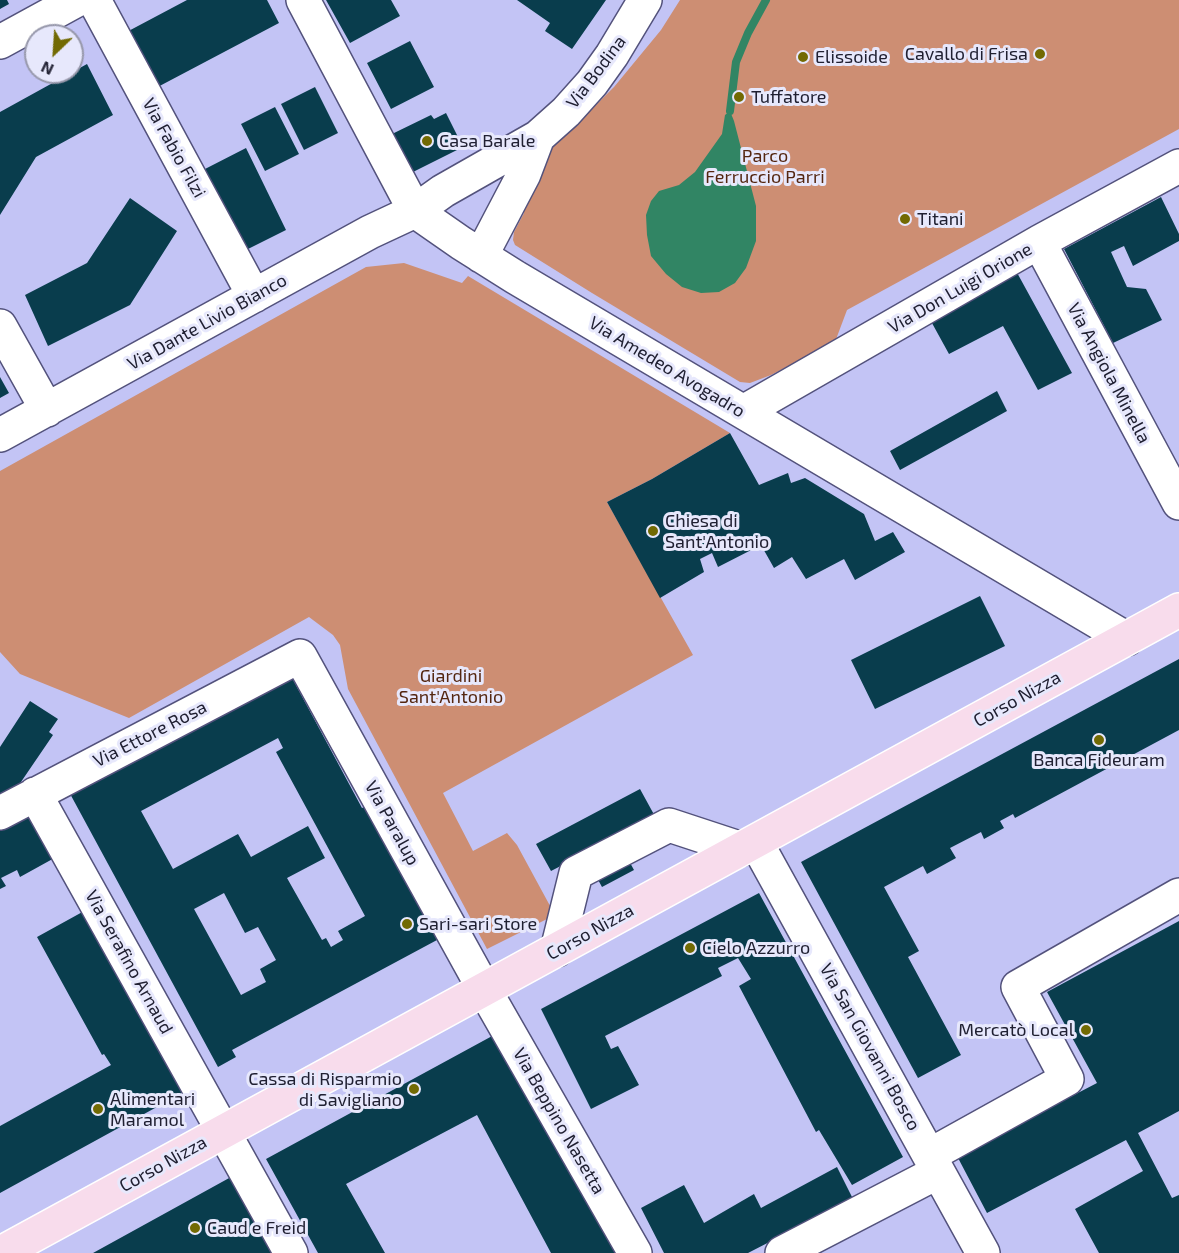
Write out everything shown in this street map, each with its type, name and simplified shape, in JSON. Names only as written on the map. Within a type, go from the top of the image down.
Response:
[{"type":"main road","name":"Corso Nizza","points":[[1,1253],[1179,610]]},
{"type":"street","points":[[0,42],[77,0]]},
{"type":"street","name":"Via Fabio Filzi","points":[[94,0],[254,296]]},
{"type":"street","name":"Via Amedeo Avogadro","points":[[303,0],[415,211],[481,256],[1127,639]]},
{"type":"street","name":"Via Bodina","points":[[415,211],[443,191],[538,137],[566,112],[612,55],[645,0]]},
{"type":"street","name":"Via Bodina","points":[[481,256],[524,174],[538,137]]},
{"type":"street","name":"Via Don Luigi Orione","points":[[743,412],[1039,242],[1179,166]]},
{"type":"street","name":"Via Dante Livio Bianco","points":[[0,435],[370,231],[415,211]]},
{"type":"street","name":"Via Angiola Minella","points":[[1039,242],[1179,503]]},
{"type":"street","points":[[0,326],[47,410]]},
{"type":"street","name":"Via Ettore Rosa","points":[[0,813],[300,656]]},
{"type":"street","name":"Via Paralup","points":[[300,656],[484,989]]},
{"type":"street","name":"Via Serafino Arnaud","points":[[35,794],[291,1253]]},
{"type":"street","points":[[557,950],[576,873],[669,825],[749,845]]},
{"type":"street","name":"Via San Giovanni Bosco","points":[[749,845],[934,1163],[983,1253]]},
{"type":"street","points":[[782,1253],[934,1163],[1067,1079],[1018,987],[1179,895]]},
{"type":"street","name":"Via Beppino Nasetta","points":[[484,989],[635,1253]]},
{"type":"green space","name":"Parco Ferruccio Parri","points":[[680,0],[1179,0],[1179,129],[847,310],[835,342],[771,375],[750,383],[740,382],[515,245],[513,240],[514,232],[524,213],[515,208],[544,156],[614,87],[661,30]]},
{"type":"green space","name":"Giardini Sant'Antonio","points":[[404,263],[462,283],[468,276],[730,433],[652,479],[607,502],[693,655],[443,793],[473,851],[507,833],[517,845],[555,915],[487,949],[348,689],[340,645],[333,635],[309,617],[129,718],[20,674],[0,652],[0,471],[366,267]]},
{"type":"shaded area","points":[[730,111],[756,206],[756,241],[746,268],[735,283],[719,292],[701,293],[682,287],[666,274],[651,256],[646,215],[651,201],[659,191],[679,185],[695,172],[722,134],[725,115]]},
{"type":"building","points":[[0,0],[7,0],[9,4],[0,9]]},
{"type":"building","points":[[187,0],[267,0],[279,23],[152,90],[121,35]]},
{"type":"building","points":[[326,0],[391,0],[400,16],[350,43]]},
{"type":"building","points":[[517,0],[606,0],[572,49],[545,31],[550,23]]},
{"type":"building","points":[[410,41],[434,87],[391,109],[367,63]]},
{"type":"building","points":[[87,64],[113,115],[36,157],[0,215],[0,112],[51,84],[84,84],[84,66]]},
{"type":"building","points":[[315,87],[338,133],[304,150],[281,104]]},
{"type":"building","points":[[275,107],[299,154],[265,171],[241,124]]},
{"type":"building","name":"Casa Barale","points":[[446,113],[463,147],[411,173],[392,134],[431,115],[434,119]]},
{"type":"building","points":[[246,148],[286,230],[246,250],[205,169]]},
{"type":"building","points":[[1161,197],[1179,234],[1179,241],[1133,266],[1124,246],[1111,252],[1127,287],[1146,289],[1162,320],[1113,343],[1064,249]]},
{"type":"building","points":[[130,198],[177,231],[130,305],[48,346],[25,295],[87,263]]},
{"type":"building","points":[[1015,269],[1072,373],[1038,390],[1003,326],[949,354],[927,314]]},
{"type":"building","points":[[0,377],[9,393],[0,398]]},
{"type":"building","points":[[997,391],[1007,411],[900,470],[890,451]]},
{"type":"building","points":[[730,433],[759,485],[788,473],[791,483],[805,478],[864,514],[875,541],[893,532],[905,552],[855,580],[844,559],[806,579],[792,557],[774,568],[761,545],[718,567],[712,553],[700,559],[704,572],[660,598],[607,502],[652,479]]},
{"type":"building","points":[[980,596],[1005,646],[875,709],[851,660]]},
{"type":"building","points":[[1179,659],[1179,730],[1015,818],[1013,814],[1000,821],[1004,828],[984,839],[981,832],[950,848],[956,858],[927,874],[923,866],[884,887],[919,951],[908,957],[961,1055],[918,1078],[801,862]]},
{"type":"building","points":[[291,676],[362,808],[372,803],[411,891],[437,940],[232,1050],[236,1057],[218,1067],[68,790]],"holes":[[[278,738],[283,748],[276,752],[365,916],[338,931],[343,940],[331,947],[326,938],[322,940],[287,878],[325,858],[308,826],[251,857],[238,834],[173,869],[141,811]],[[224,893],[245,933],[258,927],[276,960],[260,969],[266,982],[241,995],[194,909]]]},
{"type":"building","points":[[30,701],[58,719],[49,732],[53,735],[8,801],[0,796],[0,747]]},
{"type":"building","points":[[640,789],[657,820],[618,841],[634,870],[602,887],[584,854],[551,871],[536,844]]},
{"type":"building","points":[[30,805],[58,856],[20,877],[17,870],[1,878],[6,886],[0,889],[0,822]]},
{"type":"building","points":[[759,893],[903,1157],[852,1185],[819,1130],[816,1132],[739,986],[751,979],[738,958],[718,968],[722,976],[605,1036],[611,1049],[618,1046],[639,1085],[591,1109],[541,1009]]},
{"type":"building","points":[[86,910],[186,1091],[0,1193],[0,1126],[111,1065],[104,1054],[102,1055],[37,937]]},
{"type":"building","points":[[1179,921],[1179,1111],[1138,1133],[1172,1198],[1179,1195],[1179,1253],[1099,1253],[1075,1209],[1143,1171],[1126,1140],[987,1213],[957,1156],[1097,1083],[1047,992]]},
{"type":"building","points":[[494,1035],[618,1253],[551,1253],[477,1115],[346,1184],[385,1253],[318,1253],[266,1159]]},
{"type":"building","points":[[837,1167],[853,1199],[748,1253],[664,1253],[641,1208],[684,1185],[704,1223],[754,1194],[761,1208]]},
{"type":"building","points":[[231,1177],[273,1253],[93,1253]]},
{"type":"waterway","points":[[730,111],[736,62],[748,33],[766,0]]},
{"type":"place","name":"Cavallo di Frisa","points":[[1040,54]]},
{"type":"place","name":"Elissoide","points":[[803,57]]},
{"type":"place","name":"Tuffatore","points":[[739,97]]},
{"type":"place","name":"Casa Barale","points":[[427,141]]},
{"type":"place","name":"Titani","points":[[905,219]]},
{"type":"place","name":"Chiesa di Sant'Antonio","points":[[653,531]]},
{"type":"place","name":"Banca Fideuram","points":[[1099,740]]},
{"type":"place","name":"Sari-sari Store","points":[[407,924]]},
{"type":"place","name":"Cielo Azzurro","points":[[690,948]]},
{"type":"place","name":"Mercatò Local","points":[[1086,1030]]},
{"type":"place","name":"Cassa di Risparmio di Savigliano","points":[[414,1089]]},
{"type":"place","name":"Alimentari Maramol","points":[[98,1109]]},
{"type":"place","name":"Caud e Freid","points":[[195,1228]]}]
